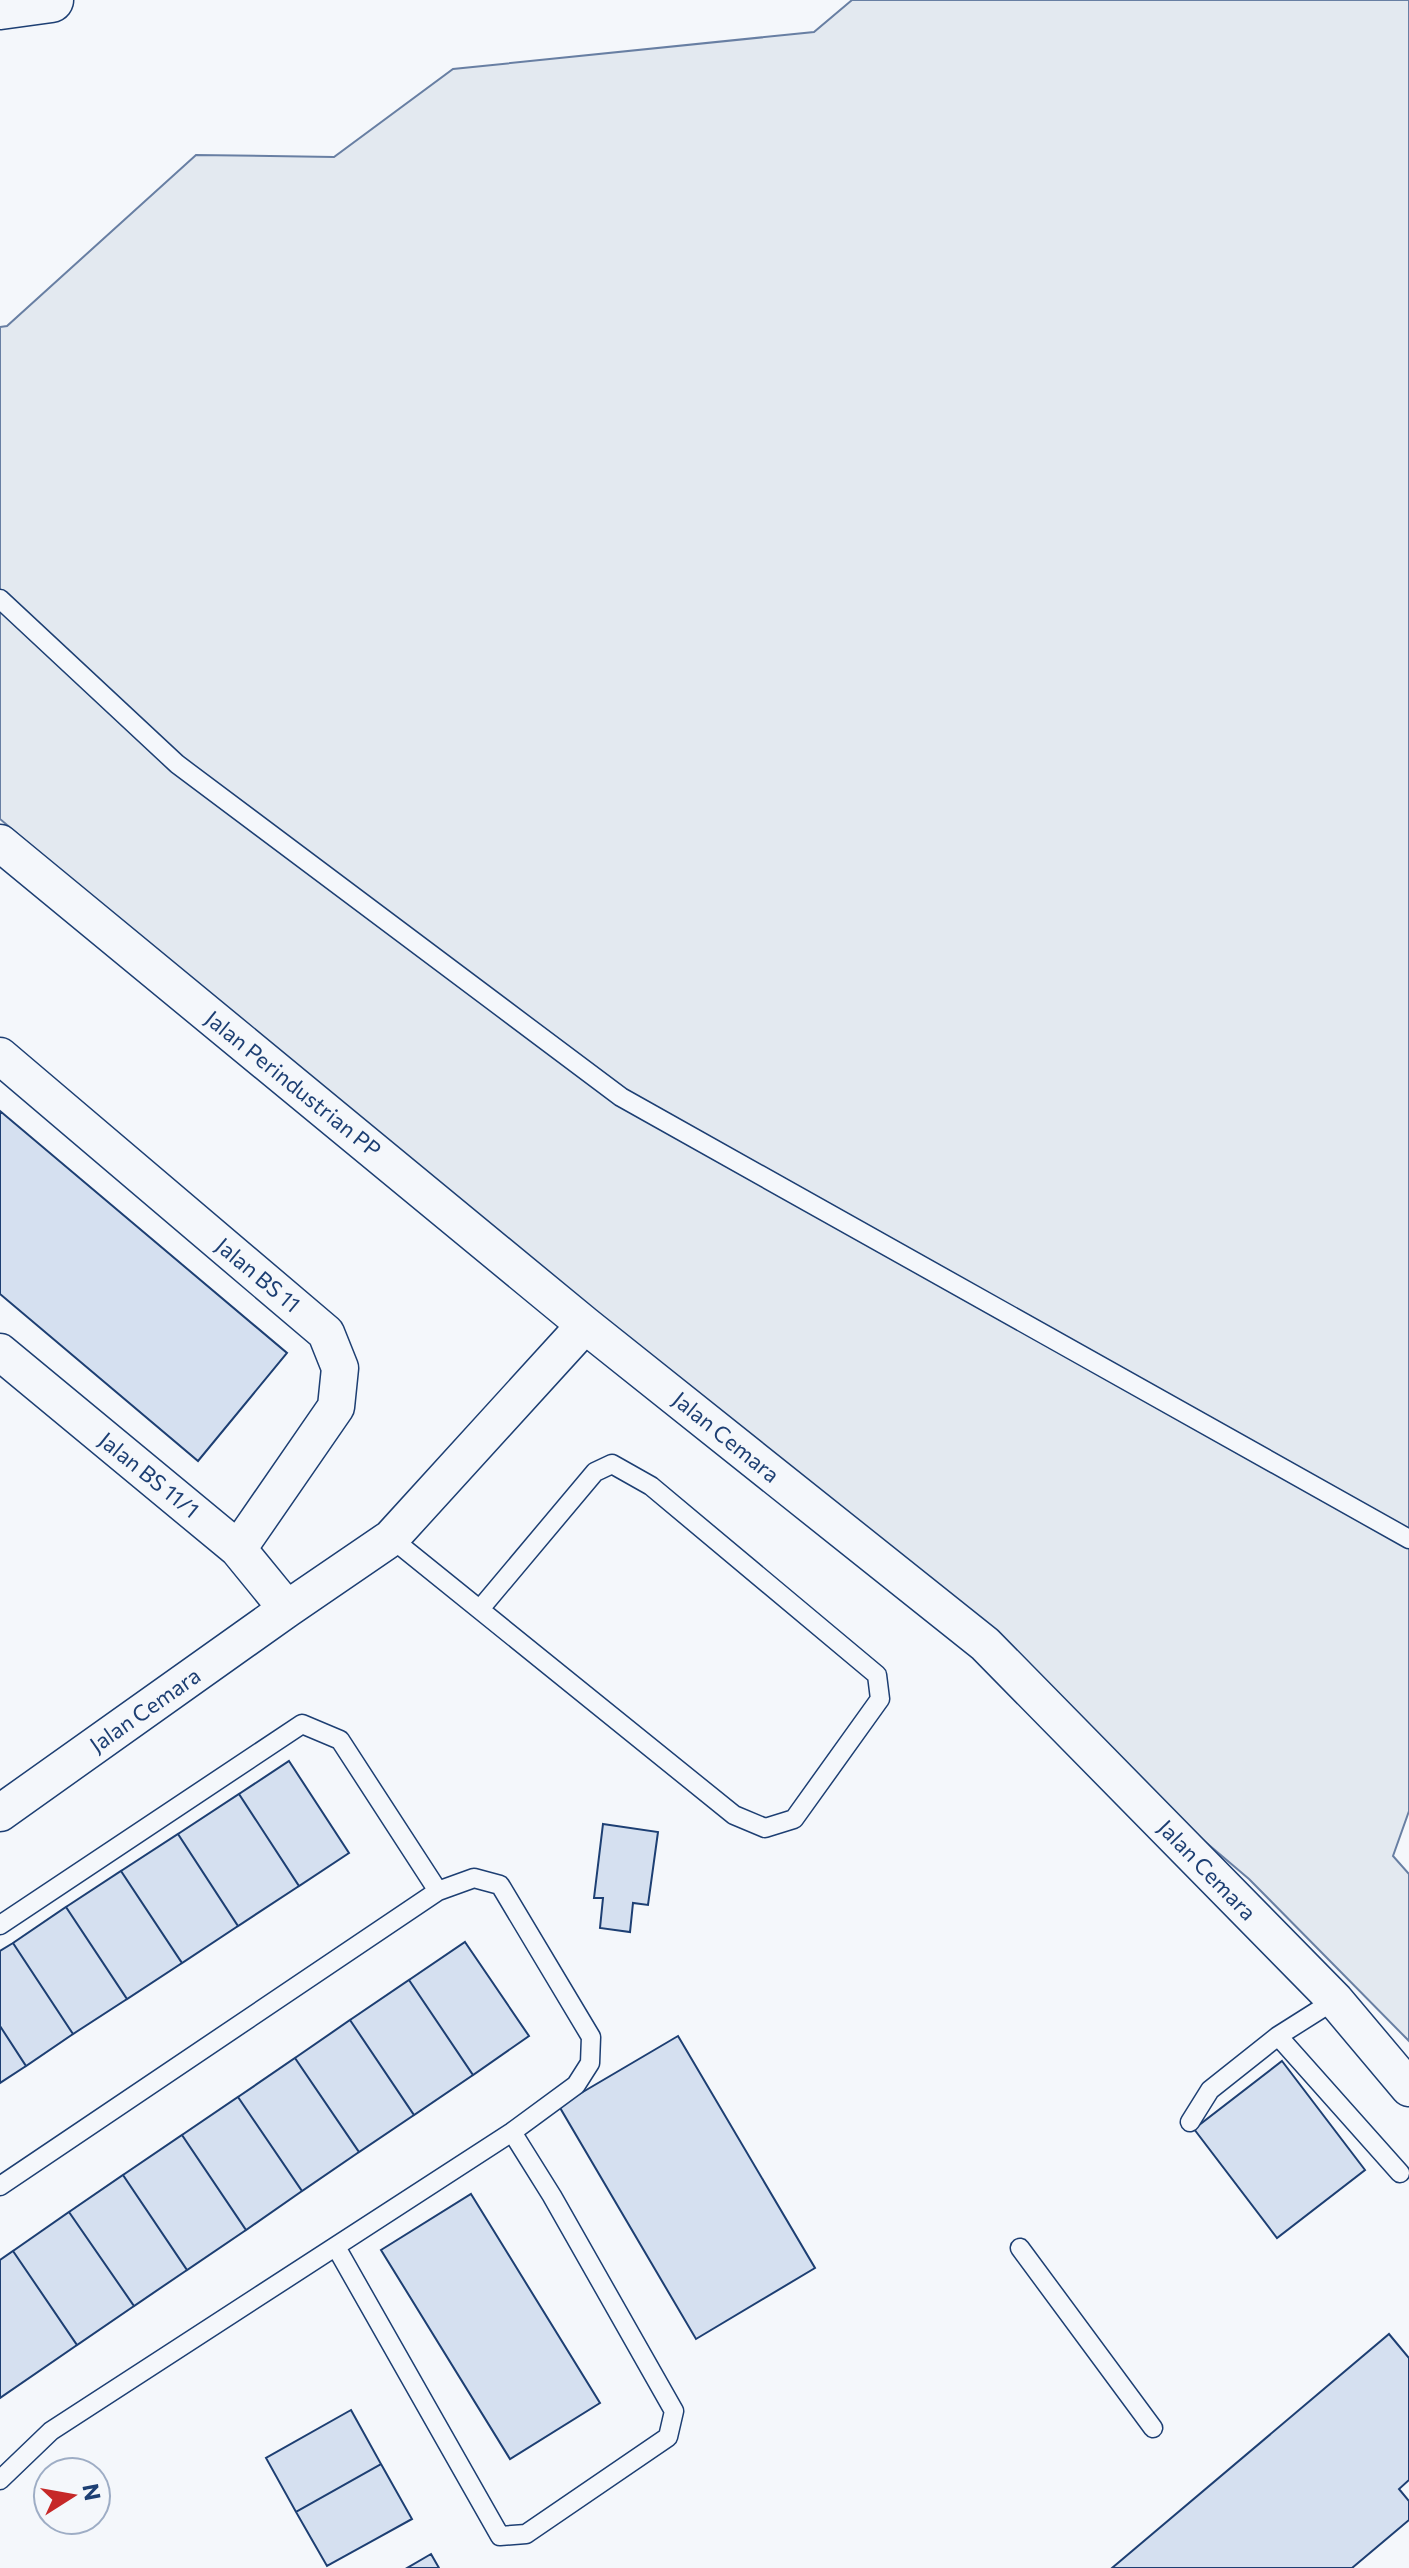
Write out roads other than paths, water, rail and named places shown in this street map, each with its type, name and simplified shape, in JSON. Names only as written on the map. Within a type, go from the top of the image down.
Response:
[{"type":"highway","points":[[0,7],[51,0]]},
{"type":"street","name":"Jalan Perindustrian PP","points":[[0,843],[585,1325]]},
{"type":"street","name":"Jalan BS 11","points":[[0,1056],[326,1333],[340,1368],[336,1407],[238,1549]]},
{"type":"street","name":"Jalan Cemara","points":[[0,1813],[391,1538],[585,1325],[985,1644],[1335,2000],[1409,2088]]},
{"type":"street","name":"Jalan BS 11/1","points":[[0,1352],[238,1549],[287,1609]]},
{"type":"lane","points":[[0,599],[177,764],[621,1097],[1409,1539]]},
{"type":"lane","points":[[391,1538],[734,1815],[765,1828],[794,1819],[880,1699],[877,1675],[651,1486],[612,1464],[595,1472],[480,1609]]},
{"type":"lane","points":[[3,1917],[302,1724],[340,1740],[438,1891]]},
{"type":"lane","points":[[0,2186],[438,1891],[474,1878],[500,1885],[591,2037],[590,2063],[576,2085],[512,2132],[51,2431],[0,2480]]},
{"type":"lane","points":[[1190,2122],[1210,2090],[1278,2036],[1335,2000]]},
{"type":"lane","points":[[1278,2036],[1400,2173]]},
{"type":"lane","points":[[336,2247],[500,2536],[526,2534],[668,2437],[674,2411],[552,2196],[512,2132]]},
{"type":"lane","points":[[1020,2248],[1153,2428]]}]
